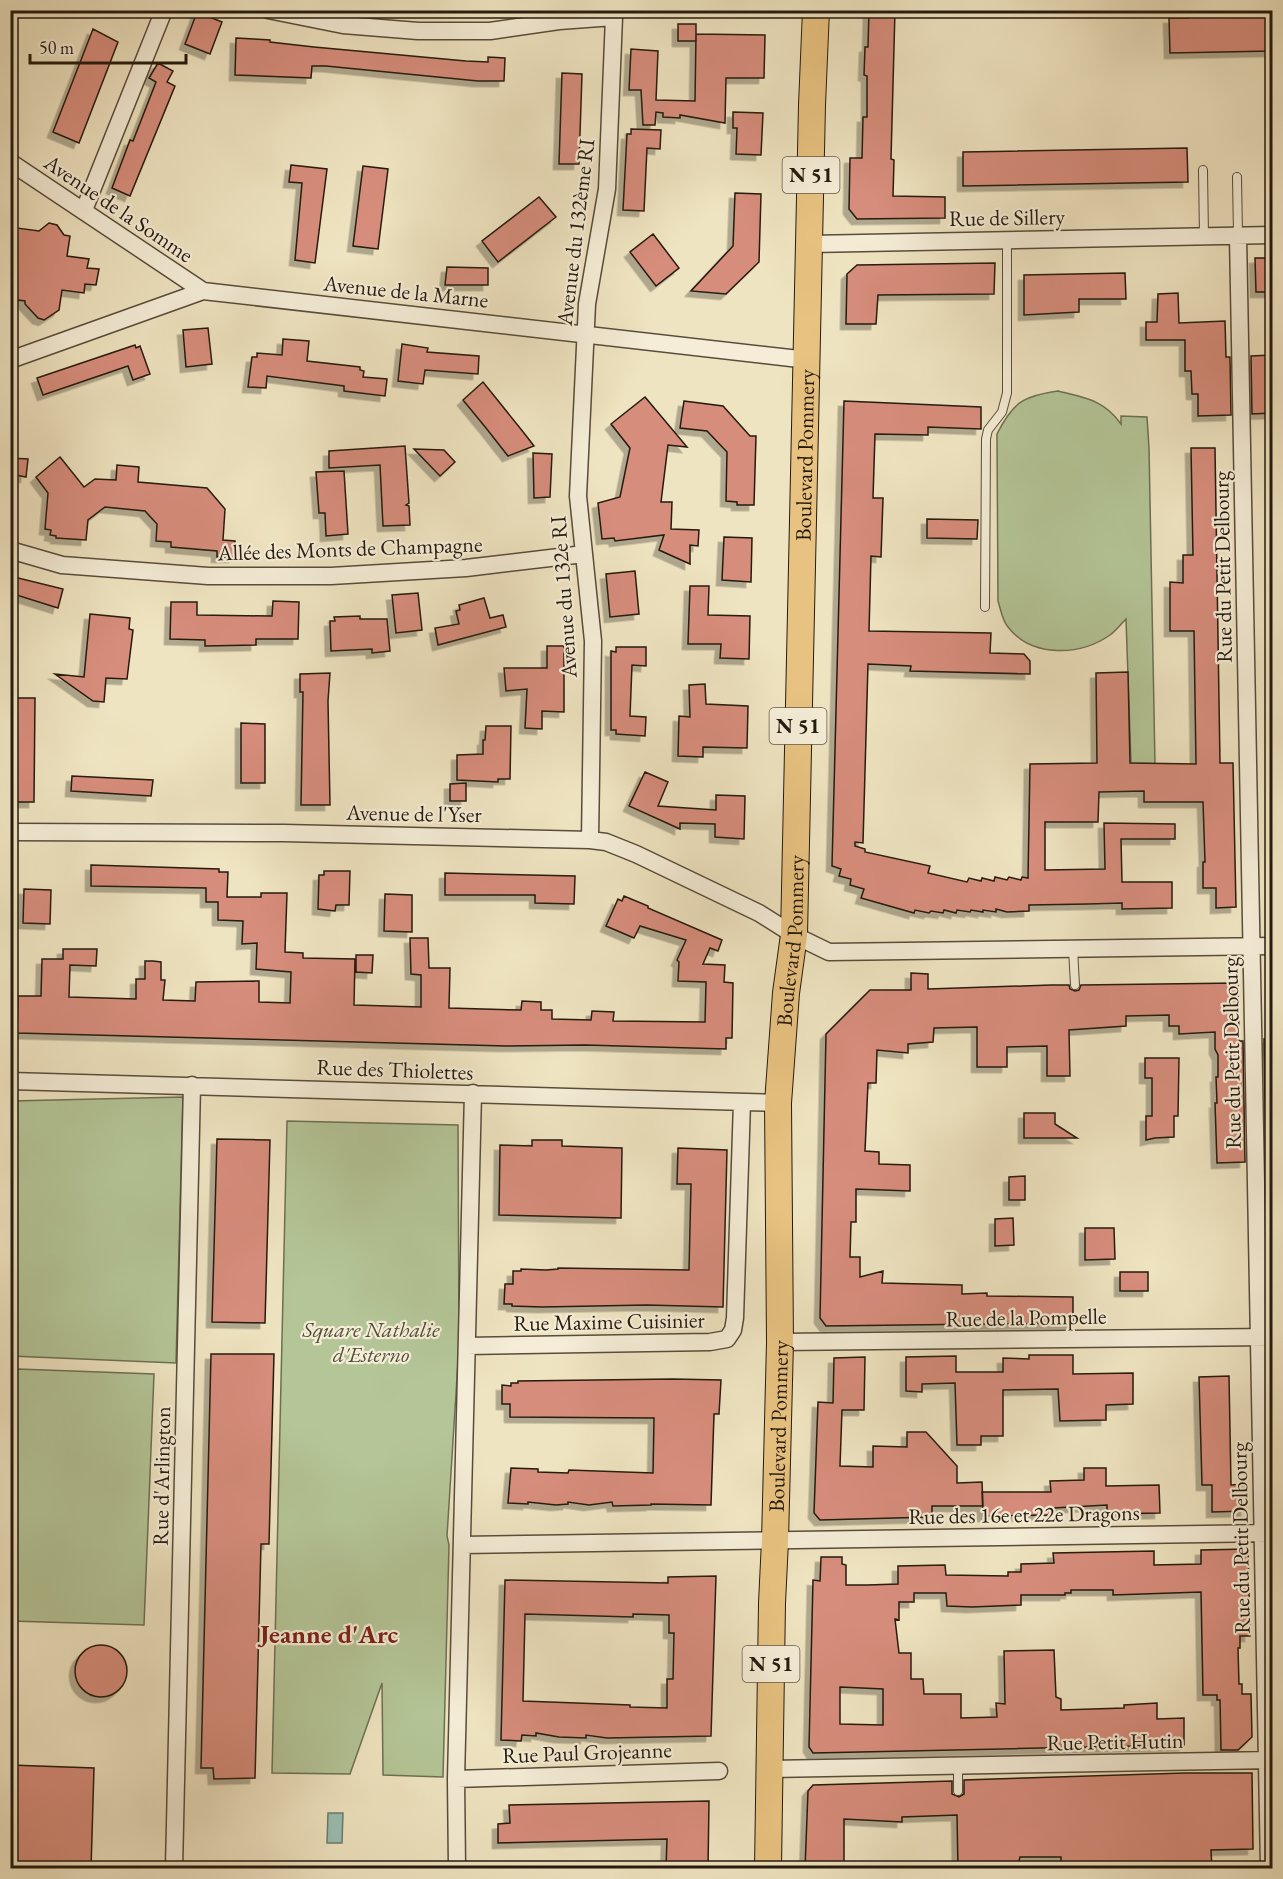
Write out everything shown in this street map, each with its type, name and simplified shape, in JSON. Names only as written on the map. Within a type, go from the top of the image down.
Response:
[{"type":"main road","name":"Boulevard Pommery","points":[[768,1869],[772,1603],[776,1541],[780,1342],[778,1102],[786,993],[794,935],[816,10]]},
{"type":"street","points":[[84,210],[164,10]]},
{"type":"street","points":[[268,10],[343,25],[490,32],[615,14]]},
{"type":"street","name":"Avenue du 132ème RI","points":[[585,342],[587,304],[607,189],[615,14]]},
{"type":"street","name":"Avenue de la Somme","points":[[10,162],[203,291]]},
{"type":"street","name":"Rue de Sillery","points":[[810,244],[1272,235]]},
{"type":"street","name":"Rue du Petit Delbourg","points":[[1238,236],[1252,946],[1266,1337],[1269,1869]]},
{"type":"street","name":"Avenue de la Marne","points":[[10,360],[203,291],[585,342],[808,360]]},
{"type":"street","name":"Avenue du 132e RI","points":[[585,342],[578,496],[593,641],[590,840]]},
{"type":"street","name":"Allée des Monts de Champagne","points":[[10,550],[62,565],[208,576],[331,576],[466,568],[584,554]]},
{"type":"street","name":"Avenue de l'Yser","points":[[10,832],[284,833],[590,840],[636,854],[759,913],[794,935],[829,952],[836,953],[1272,946]]},
{"type":"street","name":"Rue des Thiolettes","points":[[10,1081],[778,1102]]},
{"type":"street","name":"Rue d'Arlington","points":[[174,1869],[192,1085]]},
{"type":"street","points":[[457,1869],[456,1779],[473,1093]]},
{"type":"street","name":"Rue Maxime Cuisinier","points":[[467,1346],[710,1342],[727,1339],[733,1330],[735,1318],[742,1102]]},
{"type":"street","name":"Rue de la Pompelle","points":[[780,1342],[1266,1337]]},
{"type":"street","name":"Rue des 16e et 22e Dragons","points":[[462,1545],[1268,1533]]},
{"type":"street","name":"Rue Petit Hutin","points":[[770,1769],[1270,1760]]},
{"type":"street","name":"Rue Paul Grojeanne","points":[[456,1779],[719,1771]]},
{"type":"lane","points":[[1203,171],[1204,237]]},
{"type":"lane","points":[[1237,177],[1238,236]]},
{"type":"lane","points":[[985,607],[986,439],[988,430],[1002,412],[1007,393],[1007,240]]},
{"type":"lane","points":[[1073,950],[1075,985]]},
{"type":"lane","points":[[958,1766],[958,1791]]},
{"type":"green space","points":[[1058,391],[1094,401],[1108,410],[1121,424],[1121,416],[1147,417],[1155,764],[1131,763],[1126,619],[1110,635],[1085,647],[1071,650],[1043,649],[1018,637],[1008,627],[998,601],[997,434],[1008,414],[1020,402],[1036,395]]},
{"type":"green space","points":[[183,1097],[176,1363],[11,1356],[11,1101]]},
{"type":"green space","name":"Square Nathalie d'Esterno","points":[[287,1121],[458,1125],[459,1346],[447,1536],[449,1545],[443,1777],[383,1775],[382,1683],[350,1774],[272,1773]]},
{"type":"green space","points":[[17,1369],[154,1374],[144,1625],[11,1621],[11,1533]]},
{"type":"water","points":[[328,1813],[343,1813],[342,1843],[327,1843]]},
{"type":"building","points":[[869,10],[895,10],[891,159],[894,160],[893,196],[945,197],[945,218],[857,219],[849,209],[850,158],[862,158],[863,117],[867,117],[867,76],[864,75],[865,47],[868,47]]},
{"type":"building","points":[[197,12],[222,22],[210,54],[185,44]]},
{"type":"building","points":[[1227,15],[1227,17],[1272,16],[1272,51],[1170,53],[1169,18]]},
{"type":"building","points":[[678,24],[696,24],[696,41],[678,41]]},
{"type":"building","points":[[93,29],[118,42],[79,143],[53,132]]},
{"type":"building","points":[[696,34],[765,35],[764,78],[726,78],[725,123],[680,115],[680,118],[663,117],[663,113],[656,112],[655,125],[643,125],[641,90],[629,90],[631,49],[658,51],[656,100],[695,101]]},
{"type":"building","points":[[236,38],[466,61],[488,62],[488,57],[505,58],[504,81],[478,81],[326,66],[312,66],[311,78],[235,75]]},
{"type":"building","points":[[158,63],[173,71],[167,82],[175,86],[130,196],[112,188],[156,82],[149,78]]},
{"type":"building","points":[[562,73],[582,74],[579,164],[559,164]]},
{"type":"building","points":[[733,112],[763,113],[761,155],[736,154],[737,128],[733,128]]},
{"type":"building","points":[[631,129],[661,130],[660,149],[647,148],[644,211],[623,210],[627,134],[631,134]]},
{"type":"building","points":[[1187,148],[1188,182],[963,186],[963,152]]},
{"type":"building","points":[[291,165],[327,169],[315,263],[295,260],[302,183],[289,182]]},
{"type":"building","points":[[363,166],[388,169],[378,249],[353,246]]},
{"type":"building","points":[[735,193],[761,194],[759,262],[726,294],[691,291],[733,246]]},
{"type":"building","points":[[539,197],[556,217],[498,262],[482,241]]},
{"type":"building","points":[[49,223],[57,225],[64,235],[70,236],[67,256],[89,259],[87,268],[99,269],[96,285],[85,284],[84,293],[62,290],[59,310],[44,320],[38,318],[25,304],[25,301],[10,299],[10,227],[39,231]]},
{"type":"building","points":[[653,234],[679,268],[656,286],[630,252]]},
{"type":"building","points":[[1255,258],[1272,258],[1272,292],[1256,292]]},
{"type":"building","points":[[995,263],[994,294],[878,295],[876,324],[846,324],[847,274],[857,265]]},
{"type":"building","points":[[447,267],[488,268],[488,285],[445,285]]},
{"type":"building","points":[[1125,273],[1126,299],[1079,299],[1079,312],[1024,315],[1024,275]]},
{"type":"building","points":[[1178,293],[1179,323],[1225,321],[1226,357],[1230,357],[1231,415],[1198,416],[1198,394],[1192,394],[1191,371],[1185,371],[1185,340],[1146,340],[1146,322],[1157,322],[1158,294]]},
{"type":"building","points":[[208,328],[212,364],[186,367],[183,330]]},
{"type":"building","points":[[283,339],[309,341],[307,361],[360,367],[360,370],[364,371],[363,377],[387,379],[385,396],[344,391],[344,386],[267,376],[266,388],[248,387],[252,357],[257,357],[257,353],[282,355]]},
{"type":"building","points":[[402,344],[428,348],[427,352],[479,356],[478,374],[425,370],[423,384],[398,381]]},
{"type":"building","points":[[135,345],[136,348],[140,346],[150,374],[133,380],[128,366],[43,395],[37,378]]},
{"type":"building","points":[[1272,355],[1272,413],[1252,414],[1251,356]]},
{"type":"building","points":[[483,382],[534,446],[508,456],[463,400]]},
{"type":"building","points":[[645,397],[687,447],[668,445],[661,502],[672,502],[671,529],[699,530],[698,546],[690,545],[690,564],[659,550],[664,535],[615,541],[614,538],[602,539],[598,503],[620,497],[630,448],[611,424]]},
{"type":"building","points":[[684,401],[723,406],[750,436],[756,436],[754,505],[737,505],[737,502],[726,501],[727,452],[707,431],[680,428]]},
{"type":"building","points":[[844,401],[981,407],[981,429],[928,427],[928,435],[875,434],[873,498],[883,498],[881,557],[871,556],[869,631],[991,633],[990,653],[1024,654],[1030,661],[1030,674],[910,671],[911,666],[868,664],[863,843],[855,842],[855,846],[865,849],[865,852],[930,866],[928,873],[967,882],[969,878],[994,881],[995,877],[1007,880],[1009,877],[1021,880],[1022,877],[1028,878],[1030,764],[1097,763],[1096,673],[1128,672],[1130,763],[1196,764],[1194,631],[1170,631],[1170,582],[1183,583],[1183,555],[1193,555],[1191,448],[1215,448],[1220,763],[1233,763],[1236,907],[1216,908],[1216,888],[1203,888],[1203,862],[1205,862],[1203,802],[1144,802],[1144,791],[1099,792],[1098,822],[1045,822],[1045,870],[1105,869],[1104,823],[1175,824],[1175,839],[1121,839],[1122,882],[1172,882],[1172,908],[1122,909],[1122,903],[1029,905],[1029,911],[1007,912],[996,909],[996,912],[971,910],[970,912],[957,910],[956,913],[944,910],[943,913],[931,911],[929,913],[915,910],[914,913],[861,898],[864,889],[850,885],[851,879],[839,876],[841,869],[832,866]]},
{"type":"building","points":[[405,446],[409,503],[406,505],[409,506],[410,525],[383,526],[380,465],[329,468],[329,451]]},
{"type":"building","points":[[414,449],[444,450],[455,462],[440,476]]},
{"type":"building","points":[[533,453],[552,454],[550,497],[534,498]]},
{"type":"building","points":[[60,457],[84,487],[95,479],[116,480],[117,465],[139,467],[138,482],[207,488],[225,509],[223,540],[235,541],[234,557],[217,557],[217,551],[171,547],[171,542],[156,541],[157,524],[145,511],[105,507],[88,520],[86,540],[56,538],[50,535],[51,530],[45,529],[48,493],[36,477]]},
{"type":"building","points":[[10,458],[28,459],[26,477],[10,474]]},
{"type":"building","points":[[344,471],[348,534],[326,536],[325,513],[319,513],[316,472]]},
{"type":"building","points":[[927,519],[978,520],[977,539],[927,538]]},
{"type":"building","points":[[724,537],[752,538],[751,582],[722,580]]},
{"type":"building","points":[[635,571],[639,614],[610,617],[606,574]]},
{"type":"building","points":[[10,576],[63,589],[58,608],[10,593]]},
{"type":"building","points":[[690,586],[709,586],[708,615],[750,616],[749,659],[720,658],[721,644],[688,644]]},
{"type":"building","points":[[418,593],[422,630],[396,633],[392,595]]},
{"type":"building","points":[[484,598],[490,618],[503,615],[506,627],[438,645],[435,628],[459,624],[456,611],[460,610],[459,605]]},
{"type":"building","points":[[273,601],[299,602],[298,639],[256,639],[256,645],[205,646],[205,640],[170,639],[171,602],[197,602],[197,615],[272,616]]},
{"type":"building","points":[[90,614],[130,618],[129,629],[133,630],[127,679],[106,678],[104,702],[93,701],[55,674],[84,677]]},
{"type":"building","points":[[360,616],[360,619],[387,619],[390,651],[372,653],[372,649],[331,651],[330,621],[335,621],[334,617]]},
{"type":"building","points":[[547,646],[564,646],[564,712],[542,711],[542,729],[525,728],[527,689],[506,691],[504,668],[547,668]]},
{"type":"building","points":[[616,647],[646,647],[646,666],[632,665],[630,716],[646,717],[645,736],[616,734],[616,730],[611,730],[611,651],[616,652]]},
{"type":"building","points":[[330,673],[328,701],[330,805],[301,805],[303,692],[300,692],[300,674]]},
{"type":"building","points":[[705,684],[706,704],[748,706],[747,748],[703,747],[703,757],[678,756],[679,716],[690,717],[689,685]]},
{"type":"building","points":[[10,698],[35,698],[34,802],[10,802]]},
{"type":"building","points":[[241,723],[265,724],[265,783],[241,783]]},
{"type":"building","points":[[486,726],[511,726],[510,779],[498,779],[498,782],[457,780],[457,755],[483,754]]},
{"type":"building","points":[[645,772],[668,782],[658,806],[716,810],[716,795],[745,796],[744,839],[715,837],[715,824],[680,823],[680,829],[629,806]]},
{"type":"building","points":[[72,776],[153,780],[151,796],[71,791]]},
{"type":"building","points":[[466,783],[466,801],[450,801],[450,784]]},
{"type":"building","points":[[91,865],[219,869],[219,872],[228,872],[227,897],[261,897],[261,893],[287,893],[285,952],[303,953],[303,958],[355,959],[354,1005],[421,1007],[421,975],[411,974],[410,938],[428,938],[429,968],[450,968],[449,1008],[521,1010],[522,1001],[541,1002],[541,1010],[552,1010],[552,1019],[591,1020],[592,1011],[614,1012],[613,1021],[705,1022],[706,982],[678,981],[679,962],[677,960],[686,940],[640,926],[634,938],[606,926],[618,899],[622,901],[624,896],[722,940],[718,951],[710,948],[703,964],[725,965],[724,982],[733,983],[732,1038],[726,1038],[726,1049],[585,1045],[506,1046],[17,1033],[18,996],[41,996],[42,959],[63,959],[63,949],[97,949],[96,966],[70,965],[69,997],[136,999],[136,979],[145,979],[145,961],[153,961],[161,962],[161,980],[165,980],[163,1000],[195,1001],[196,982],[259,981],[259,1002],[290,1003],[291,972],[256,969],[257,943],[242,944],[243,921],[218,920],[218,902],[206,902],[206,888],[91,886]]},
{"type":"building","points":[[324,871],[350,871],[349,905],[336,905],[335,911],[318,909],[319,875],[324,875]]},
{"type":"building","points":[[445,873],[575,876],[574,904],[535,903],[535,895],[445,895]]},
{"type":"building","points":[[24,889],[51,890],[50,924],[23,923]]},
{"type":"building","points":[[385,894],[412,895],[412,932],[384,931]]},
{"type":"building","points":[[356,955],[373,955],[372,973],[356,972]]},
{"type":"building","points":[[911,973],[928,974],[928,989],[1069,985],[1070,989],[1075,991],[1079,990],[1081,985],[1238,983],[1239,1041],[1243,1041],[1245,1162],[1217,1163],[1215,1103],[1217,1103],[1218,1055],[1215,1049],[1215,1032],[1179,1034],[1179,1026],[1169,1026],[1169,1015],[1126,1016],[1126,1026],[1069,1030],[1070,1076],[1047,1076],[1047,1046],[1007,1047],[1007,1067],[977,1067],[977,1027],[934,1028],[933,1042],[908,1044],[908,1053],[877,1050],[876,1083],[868,1083],[865,1151],[879,1152],[879,1164],[910,1165],[910,1191],[856,1189],[856,1222],[851,1222],[850,1257],[860,1257],[860,1277],[883,1271],[882,1283],[962,1285],[962,1294],[1073,1297],[1073,1323],[826,1326],[820,1318],[826,1034],[870,990],[911,990]]},
{"type":"building","points":[[1272,1038],[1272,1162],[1266,1162],[1264,1039]]},
{"type":"building","points":[[1145,1058],[1179,1058],[1178,1116],[1174,1116],[1174,1137],[1146,1140],[1146,1116],[1152,1116],[1152,1078],[1145,1078]]},
{"type":"building","points":[[1024,1113],[1055,1113],[1055,1124],[1077,1138],[1024,1138]]},
{"type":"building","points":[[217,1139],[270,1140],[265,1323],[212,1322]]},
{"type":"building","points":[[532,1140],[562,1140],[562,1146],[622,1148],[621,1218],[499,1215],[500,1145],[532,1146]]},
{"type":"building","points":[[678,1148],[727,1150],[723,1307],[647,1305],[542,1307],[504,1304],[505,1284],[513,1284],[513,1271],[521,1271],[521,1269],[689,1270],[691,1184],[677,1184]]},
{"type":"building","points":[[1025,1176],[1025,1200],[1009,1200],[1009,1177]]},
{"type":"building","points":[[1013,1218],[1014,1245],[995,1246],[995,1219]]},
{"type":"building","points":[[1085,1228],[1114,1228],[1115,1259],[1085,1260]]},
{"type":"building","points":[[1120,1272],[1148,1272],[1148,1291],[1120,1291]]},
{"type":"building","points":[[211,1354],[274,1354],[269,1544],[261,1544],[255,1778],[214,1779],[213,1768],[201,1768]]},
{"type":"building","points":[[1029,1355],[1073,1355],[1073,1374],[1133,1373],[1133,1404],[1106,1405],[1106,1420],[1060,1421],[1058,1389],[1003,1390],[1003,1436],[981,1436],[981,1445],[957,1445],[955,1383],[922,1384],[922,1392],[906,1391],[906,1357],[956,1356],[956,1372],[1003,1372],[1003,1358],[1029,1359]]},
{"type":"building","points":[[865,1357],[864,1410],[842,1410],[840,1466],[873,1467],[873,1446],[907,1447],[907,1432],[926,1432],[957,1466],[957,1483],[982,1482],[983,1506],[932,1506],[932,1517],[820,1520],[814,1513],[818,1402],[833,1403],[834,1358]]},
{"type":"building","points":[[1229,1376],[1231,1485],[1246,1484],[1246,1511],[1212,1512],[1212,1485],[1202,1485],[1199,1377]]},
{"type":"building","points":[[721,1380],[719,1414],[714,1414],[711,1505],[613,1506],[612,1502],[589,1505],[568,1502],[568,1504],[556,1505],[528,1502],[528,1504],[508,1503],[511,1468],[538,1469],[538,1472],[568,1473],[569,1470],[653,1473],[654,1418],[510,1417],[510,1404],[502,1404],[502,1385],[511,1386],[511,1383],[518,1383],[518,1381]]},
{"type":"building","points":[[1084,1468],[1106,1468],[1106,1486],[1159,1485],[1160,1513],[1107,1514],[1107,1505],[1054,1508],[1054,1515],[983,1516],[982,1492],[1051,1492],[1050,1481],[1084,1480]]},
{"type":"building","points":[[1248,1549],[1250,1636],[1240,1636],[1240,1648],[1238,1648],[1239,1684],[1242,1684],[1242,1694],[1251,1694],[1252,1737],[1238,1750],[1221,1750],[1220,1700],[1217,1700],[1217,1695],[1203,1695],[1201,1592],[1113,1595],[1113,1590],[1071,1590],[1071,1593],[1065,1593],[1065,1595],[1021,1595],[1021,1605],[972,1607],[947,1606],[946,1593],[914,1593],[914,1602],[899,1602],[899,1620],[895,1619],[899,1653],[911,1653],[911,1679],[923,1679],[924,1694],[961,1694],[961,1718],[997,1717],[996,1703],[1005,1704],[1004,1651],[1054,1650],[1056,1697],[1061,1699],[1061,1710],[1124,1708],[1124,1705],[1157,1703],[1157,1719],[1184,1718],[1184,1745],[813,1753],[809,1747],[813,1580],[820,1581],[821,1557],[842,1557],[842,1564],[846,1565],[846,1585],[867,1585],[898,1584],[898,1566],[945,1565],[946,1575],[1008,1576],[1008,1572],[1021,1572],[1021,1564],[1054,1563],[1053,1553],[1154,1551],[1154,1565],[1201,1564],[1201,1550]],"holes":[[[840,1687],[883,1689],[883,1725],[840,1724]]]},
{"type":"building","points":[[716,1576],[711,1736],[607,1738],[586,1735],[586,1738],[536,1733],[536,1736],[522,1735],[521,1741],[501,1740],[505,1580],[668,1583],[668,1577]],"holes":[[[525,1614],[633,1617],[633,1614],[669,1615],[669,1633],[674,1633],[673,1679],[667,1679],[667,1708],[523,1701]]]},
{"type":"building","points":[[101,1645],[111,1647],[119,1653],[125,1661],[127,1671],[125,1681],[119,1689],[111,1695],[101,1697],[91,1695],[83,1689],[77,1681],[75,1671],[77,1661],[83,1653],[91,1647]]},
{"type":"building","points":[[10,1765],[94,1768],[91,1869],[10,1869]]},
{"type":"building","points":[[1252,1773],[1253,1849],[1211,1850],[1212,1869],[1061,1869],[1061,1857],[1020,1857],[1017,1869],[958,1869],[957,1815],[902,1817],[902,1822],[844,1819],[844,1869],[805,1869],[808,1791],[813,1785],[952,1781],[952,1794],[959,1797],[964,1794],[964,1780]]},
{"type":"building","points":[[709,1801],[708,1869],[666,1869],[667,1839],[498,1843],[498,1824],[510,1823],[509,1805]]},
{"type":"district","name":"Jeanne d'Arc","points":[[329,1634]]}]
